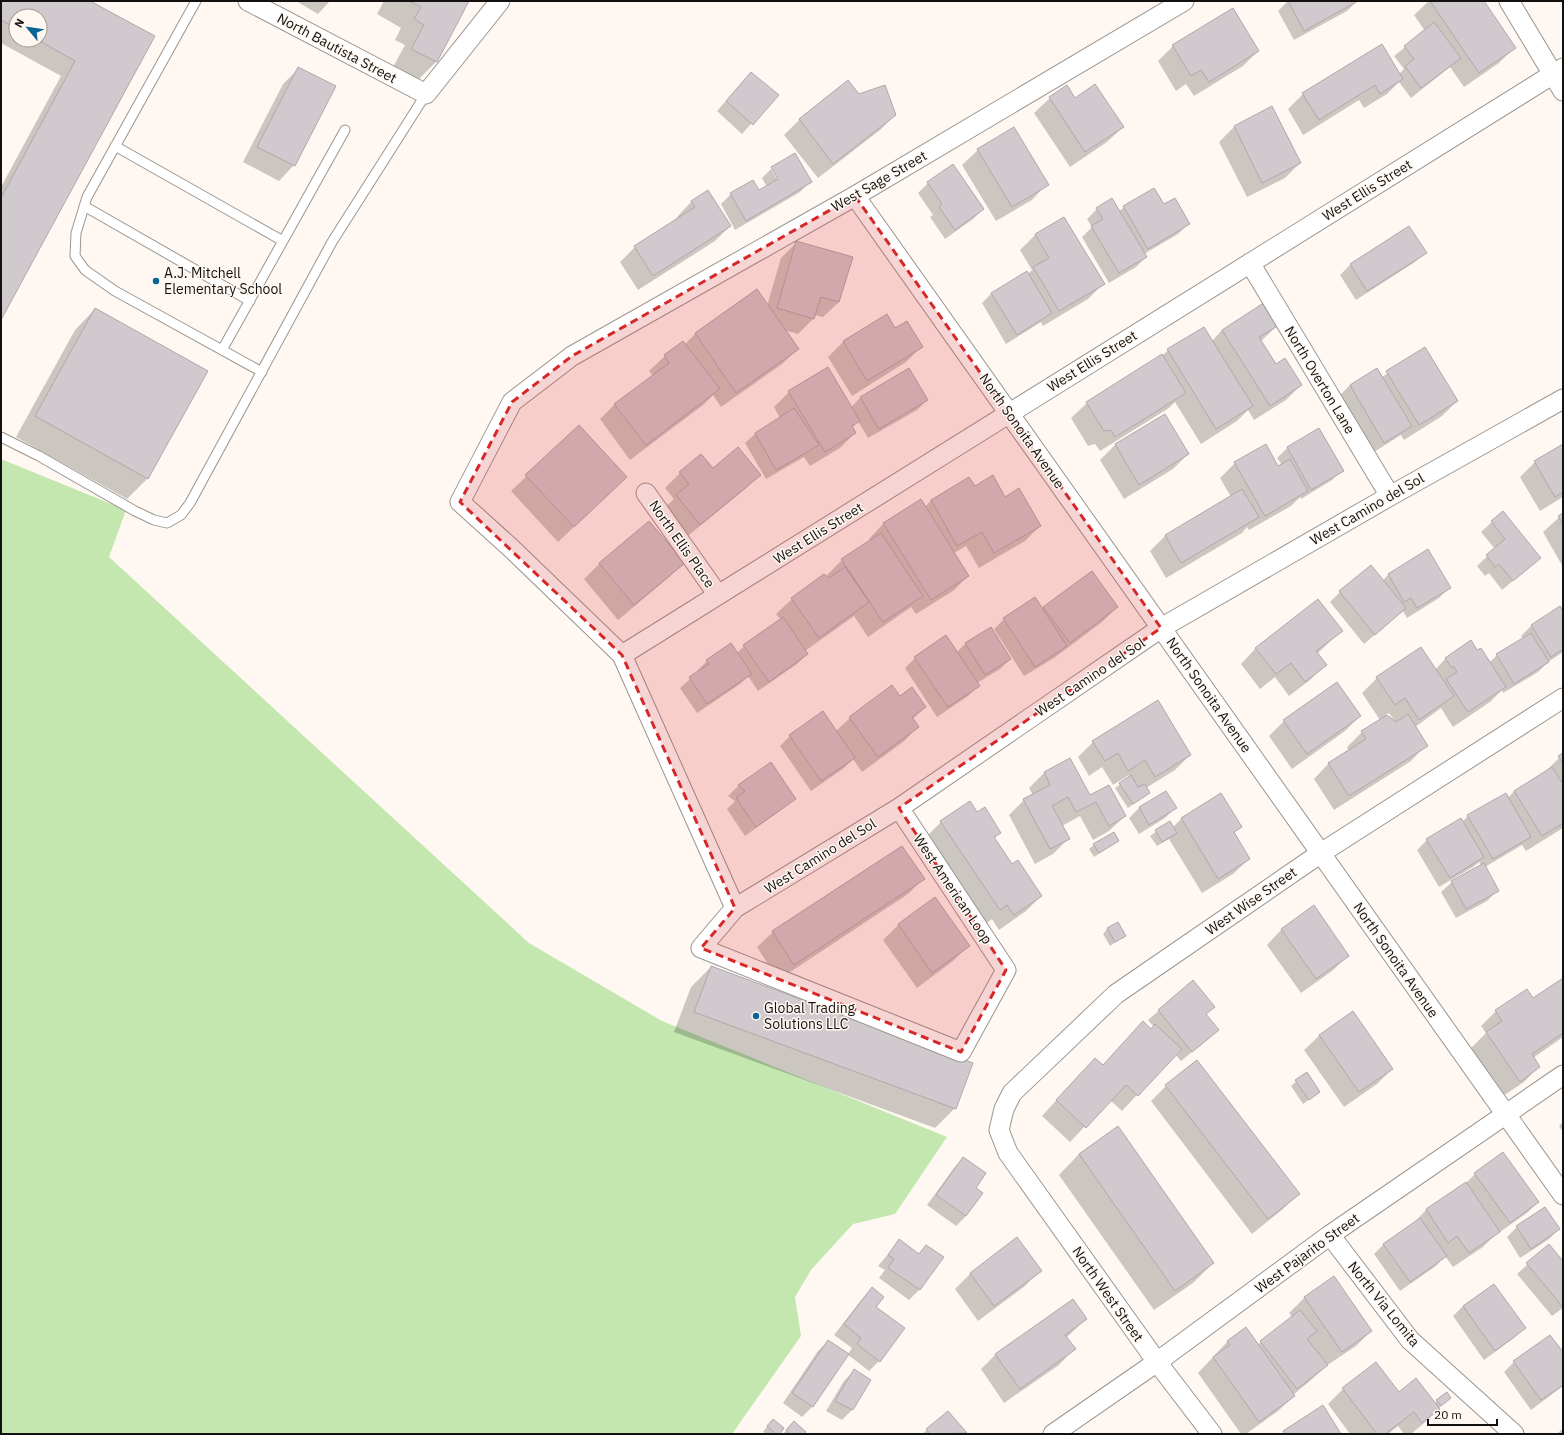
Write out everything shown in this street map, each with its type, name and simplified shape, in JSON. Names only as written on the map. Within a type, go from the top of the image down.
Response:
[{"type":"street","name":"North Bautista Street","points":[[248,1],[426,94]]},
{"type":"street","points":[[426,94],[500,1]]},
{"type":"street","name":"West Sage Street","points":[[622,655],[512,549],[460,502],[512,402],[572,356],[855,196],[1184,1]]},
{"type":"street","points":[[1509,1],[1558,71],[1563,91]]},
{"type":"street","name":"West Ellis Street","points":[[622,655],[1558,71]]},
{"type":"street","name":"North Sonoita Avenue","points":[[855,196],[1563,1195]]},
{"type":"street","name":"North Overton Lane","points":[[1250,263],[1390,496]]},
{"type":"street","name":"West Camino del Sol","points":[[701,948],[735,908],[899,808],[1161,628],[1390,496],[1563,399]]},
{"type":"street","name":"North Ellis Place","points":[[646,494],[718,595]]},
{"type":"street","points":[[622,655],[735,908]]},
{"type":"street","name":"West Wise Street","points":[[1008,1153],[999,1130],[1004,1109],[1012,1094],[1116,994],[1321,853],[1563,698]]},
{"type":"street","name":"West American Loop","points":[[701,948],[960,1052],[1006,970],[899,808]]},
{"type":"street","name":"West Pajarito Street","points":[[1053,1434],[1157,1362],[1330,1235],[1563,1075]]},
{"type":"street","name":"North West Street","points":[[1008,1153],[1157,1362],[1212,1434]]},
{"type":"street","name":"North Via Lomita","points":[[1330,1235],[1410,1340],[1514,1434]]},
{"type":"lane","points":[[196,1],[86,197],[76,233],[75,256],[85,270],[115,292],[262,372]]},
{"type":"lane","points":[[1,437],[39,456],[135,511],[154,520],[167,523],[181,515],[190,503],[332,242],[426,94]]},
{"type":"lane","points":[[222,350],[345,130]]},
{"type":"lane","points":[[115,146],[283,241]]},
{"type":"lane","points":[[84,206],[250,301]]},
{"type":"highlighted area","points":[[855,196],[1161,628],[899,808],[1006,970],[961,1052],[701,948],[735,908],[622,655],[460,502],[512,402],[572,356]]},
{"type":"green space","points":[[1,459],[126,510],[109,557],[529,943],[662,1021],[947,1137],[895,1214],[853,1224],[811,1270],[795,1297],[801,1336],[732,1434],[1,1434]]},
{"type":"building","points":[[1,1],[90,1],[155,36],[1,320],[1,198],[75,61],[48,46],[48,8],[8,8],[8,24],[1,20]]},
{"type":"building","points":[[409,1],[469,1],[437,62],[411,49],[424,25],[414,19],[421,7]]},
{"type":"building","points":[[1288,1],[1358,1],[1304,31]]},
{"type":"building","points":[[1430,1],[1484,1],[1516,48],[1479,73]]},
{"type":"building","points":[[1233,8],[1259,51],[1209,82],[1201,70],[1191,76],[1172,45]]},
{"type":"building","points":[[1434,22],[1461,58],[1421,88],[1405,66],[1414,59],[1404,46]]},
{"type":"building","points":[[1382,44],[1403,79],[1380,94],[1375,85],[1319,120],[1302,93]]},
{"type":"building","points":[[298,67],[336,86],[295,166],[257,147]]},
{"type":"building","points":[[751,72],[779,95],[753,125],[726,101]]},
{"type":"building","points":[[848,80],[859,94],[885,85],[896,115],[833,164],[799,119]]},
{"type":"building","points":[[1095,84],[1124,127],[1085,152],[1049,97],[1067,85],[1075,98]]},
{"type":"building","points":[[1272,106],[1301,163],[1262,183],[1234,126]]},
{"type":"building","points":[[1014,127],[1049,185],[1012,207],[977,149]]},
{"type":"building","points":[[795,153],[812,182],[746,221],[730,193],[753,180],[759,190],[778,179],[771,167]]},
{"type":"building","points":[[953,164],[984,209],[955,230],[939,207],[942,204],[927,182]]},
{"type":"building","points":[[1154,188],[1164,204],[1175,198],[1190,224],[1148,249],[1123,206]]},
{"type":"building","points":[[708,190],[731,226],[653,276],[634,246],[695,207],[691,201]]},
{"type":"building","points":[[1112,198],[1147,257],[1119,273],[1091,226],[1103,219],[1096,208]]},
{"type":"building","points":[[1064,217],[1105,284],[1059,311],[1033,267],[1049,258],[1035,234]]},
{"type":"building","points":[[1409,226],[1427,253],[1367,291],[1350,264]]},
{"type":"building","points":[[796,241],[853,257],[839,302],[821,297],[814,319],[777,308]]},
{"type":"building","points":[[1027,271],[1052,313],[1017,335],[991,293]]},
{"type":"building","points":[[757,289],[799,349],[736,393],[695,333]]},
{"type":"building","points":[[1265,302],[1279,325],[1259,337],[1276,364],[1285,358],[1302,385],[1270,406],[1222,330]]},
{"type":"building","points":[[95,308],[208,371],[148,479],[35,416]]},
{"type":"building","points":[[887,314],[895,328],[907,321],[923,347],[867,381],[843,341]]},
{"type":"building","points":[[1204,327],[1253,406],[1216,429],[1167,349]]},
{"type":"building","points":[[683,341],[720,389],[646,445],[614,404],[669,363],[664,355]]},
{"type":"building","points":[[1425,347],[1458,401],[1419,425],[1386,371]]},
{"type":"building","points":[[1162,354],[1186,393],[1115,437],[1111,430],[1104,431],[1086,402]]},
{"type":"building","points":[[828,367],[860,421],[852,426],[856,433],[825,452],[788,391]]},
{"type":"building","points":[[909,368],[928,400],[879,429],[860,397]]},
{"type":"building","points":[[1377,368],[1412,426],[1384,443],[1350,385]]},
{"type":"building","points":[[794,408],[819,445],[776,470],[755,433]]},
{"type":"building","points":[[1165,414],[1189,454],[1139,485],[1115,444]]},
{"type":"building","points":[[579,425],[627,477],[574,527],[525,475]]},
{"type":"building","points":[[1319,428],[1344,471],[1311,490],[1287,447]]},
{"type":"building","points":[[1266,444],[1278,466],[1290,459],[1308,491],[1265,516],[1234,462]]},
{"type":"building","points":[[1563,444],[1563,492],[1555,497],[1534,461]]},
{"type":"building","points":[[738,447],[761,475],[700,525],[676,495],[689,484],[679,472],[701,454],[713,468]]},
{"type":"building","points":[[993,475],[1005,497],[1019,488],[1041,526],[994,553],[982,532],[957,546],[931,500],[969,477],[975,486]]},
{"type":"building","points":[[1242,489],[1259,517],[1181,563],[1165,535]]},
{"type":"building","points":[[921,499],[969,576],[931,600],[883,523]]},
{"type":"building","points":[[1503,511],[1541,558],[1513,581],[1499,564],[1495,567],[1486,555],[1505,539],[1491,521]]},
{"type":"building","points":[[1563,513],[1563,525],[1558,516]]},
{"type":"building","points":[[649,521],[685,563],[634,605],[599,563]]},
{"type":"building","points":[[881,533],[923,596],[883,622],[841,559]]},
{"type":"building","points":[[1428,549],[1451,588],[1417,608],[1411,598],[1404,602],[1388,574]]},
{"type":"building","points":[[1371,565],[1406,608],[1375,635],[1339,591]]},
{"type":"building","points":[[845,567],[869,602],[819,638],[791,598],[824,574],[829,578]]},
{"type":"building","points":[[1092,571],[1118,607],[1070,643],[1043,607]]},
{"type":"building","points":[[1035,597],[1067,646],[1035,667],[1003,618]]},
{"type":"building","points":[[1318,599],[1343,631],[1316,651],[1327,665],[1305,682],[1291,663],[1276,674],[1255,648]]},
{"type":"building","points":[[1560,606],[1563,611],[1563,649],[1551,657],[1531,625]]},
{"type":"building","points":[[783,617],[808,654],[769,682],[743,645]]},
{"type":"building","points":[[991,627],[1011,659],[985,675],[965,643]]},
{"type":"building","points":[[1531,633],[1549,662],[1514,684],[1496,654]]},
{"type":"building","points":[[946,635],[980,686],[948,707],[914,657]]},
{"type":"building","points":[[1471,640],[1477,650],[1481,648],[1506,687],[1468,712],[1446,679],[1457,672],[1454,667],[1451,667],[1445,658]]},
{"type":"building","points":[[731,643],[752,674],[707,704],[689,677],[709,664],[706,660]]},
{"type":"building","points":[[1421,647],[1454,696],[1419,720],[1405,698],[1395,705],[1376,677]]},
{"type":"building","points":[[1337,682],[1361,716],[1307,754],[1283,720]]},
{"type":"building","points":[[892,685],[900,696],[912,687],[926,707],[912,717],[919,727],[878,757],[849,717]]},
{"type":"building","points":[[1158,700],[1191,755],[1155,777],[1145,760],[1128,771],[1118,753],[1105,761],[1092,741]]},
{"type":"building","points":[[823,711],[855,758],[821,781],[789,735]]},
{"type":"building","points":[[1408,714],[1428,746],[1349,796],[1328,763],[1366,739],[1361,731],[1387,715],[1396,722]]},
{"type":"building","points":[[1563,753],[1563,763],[1558,756]]},
{"type":"building","points":[[1070,758],[1090,795],[1109,785],[1126,816],[1109,826],[1096,802],[1076,812],[1068,797],[1052,806],[1070,839],[1050,849],[1023,799],[1050,785],[1044,772]]},
{"type":"building","points":[[771,762],[796,799],[756,827],[736,798],[745,791],[738,785]]},
{"type":"building","points":[[1552,767],[1563,784],[1563,823],[1542,836],[1514,791]]},
{"type":"building","points":[[1131,775],[1138,787],[1145,784],[1150,793],[1133,804],[1119,783]]},
{"type":"building","points":[[1166,791],[1177,808],[1149,825],[1139,807]]},
{"type":"building","points":[[1221,793],[1242,827],[1234,832],[1250,859],[1218,879],[1181,818]]},
{"type":"building","points":[[1506,793],[1531,837],[1493,859],[1467,815]]},
{"type":"building","points":[[970,801],[977,812],[985,807],[1001,833],[994,837],[1012,864],[1018,860],[1042,896],[1014,915],[1007,905],[1000,910],[940,821]]},
{"type":"building","points":[[1461,818],[1484,857],[1450,878],[1426,839]]},
{"type":"building","points":[[1170,821],[1177,833],[1162,842],[1155,830]]},
{"type":"building","points":[[1114,832],[1119,841],[1099,853],[1093,844]]},
{"type":"building","points":[[902,846],[925,879],[794,965],[772,931]]},
{"type":"building","points":[[1484,863],[1499,891],[1466,909],[1451,881]]},
{"type":"building","points":[[935,897],[970,946],[932,973],[898,924]]},
{"type":"building","points":[[1314,905],[1349,956],[1316,979],[1281,929]]},
{"type":"building","points":[[1118,922],[1126,936],[1115,942],[1107,928]]},
{"type":"building","points":[[711,966],[973,1063],[956,1109],[694,1012]]},
{"type":"building","points":[[1563,978],[1563,1033],[1532,1054],[1540,1067],[1520,1082],[1486,1032],[1502,1021],[1495,1010],[1527,989],[1533,998]]},
{"type":"building","points":[[1193,980],[1215,1007],[1206,1014],[1219,1030],[1192,1052],[1158,1010]]},
{"type":"building","points":[[1353,1011],[1393,1069],[1359,1092],[1319,1035]]},
{"type":"building","points":[[1143,1021],[1151,1029],[1155,1024],[1182,1049],[1138,1096],[1126,1085],[1086,1128],[1056,1100],[1095,1058],[1103,1065]]},
{"type":"building","points":[[1197,1060],[1300,1194],[1268,1219],[1165,1085]]},
{"type":"building","points":[[1307,1072],[1320,1092],[1309,1100],[1295,1080]]},
{"type":"building","points":[[1118,1126],[1214,1263],[1175,1291],[1079,1154]]},
{"type":"building","points":[[1503,1152],[1539,1202],[1510,1223],[1474,1173]]},
{"type":"building","points":[[963,1157],[986,1173],[976,1188],[983,1193],[966,1216],[936,1195]]},
{"type":"building","points":[[1466,1182],[1500,1232],[1469,1253],[1457,1236],[1448,1243],[1426,1209]]},
{"type":"building","points":[[1545,1207],[1560,1229],[1531,1249],[1516,1226]]},
{"type":"building","points":[[1420,1218],[1447,1256],[1410,1282],[1383,1244]]},
{"type":"building","points":[[1017,1237],[1042,1271],[994,1306],[970,1273]]},
{"type":"building","points":[[899,1239],[919,1254],[926,1245],[944,1257],[920,1290],[888,1268],[894,1259],[888,1255]]},
{"type":"building","points":[[1549,1244],[1563,1261],[1563,1307],[1526,1263]]},
{"type":"building","points":[[1334,1276],[1372,1331],[1342,1352],[1304,1297]]},
{"type":"building","points":[[1494,1284],[1526,1328],[1495,1351],[1463,1306]]},
{"type":"building","points":[[872,1287],[884,1297],[876,1307],[905,1328],[880,1362],[857,1344],[861,1338],[844,1324]]},
{"type":"building","points":[[1073,1299],[1087,1319],[1065,1335],[1076,1349],[1020,1389],[995,1354]]},
{"type":"building","points":[[1300,1310],[1317,1331],[1307,1339],[1328,1365],[1297,1389],[1260,1341]]},
{"type":"building","points":[[1246,1327],[1295,1396],[1259,1422],[1213,1357],[1230,1345],[1227,1341]]},
{"type":"building","points":[[1550,1335],[1563,1352],[1563,1385],[1541,1400],[1513,1361]]},
{"type":"building","points":[[828,1340],[849,1354],[813,1407],[792,1393]]},
{"type":"building","points":[[1376,1362],[1399,1392],[1416,1378],[1440,1409],[1422,1423],[1414,1412],[1385,1434],[1377,1434],[1342,1388]]},
{"type":"building","points":[[854,1369],[871,1380],[853,1410],[835,1401]]},
{"type":"building","points":[[1447,1392],[1451,1398],[1441,1406],[1436,1400]]},
{"type":"building","points":[[1323,1405],[1341,1434],[1285,1434],[1283,1431]]},
{"type":"building","points":[[948,1411],[967,1433],[930,1434],[926,1429]]},
{"type":"building","points":[[773,1419],[784,1428],[780,1434],[776,1434],[767,1426]]},
{"type":"building","points":[[794,1421],[806,1432],[804,1434],[791,1434],[786,1430]]},
{"type":"place","name":"A.J. Mitchell Elementary School","points":[[156,281]]},
{"type":"place","name":"Global Trading Solutions LLC","points":[[756,1016]]}]
